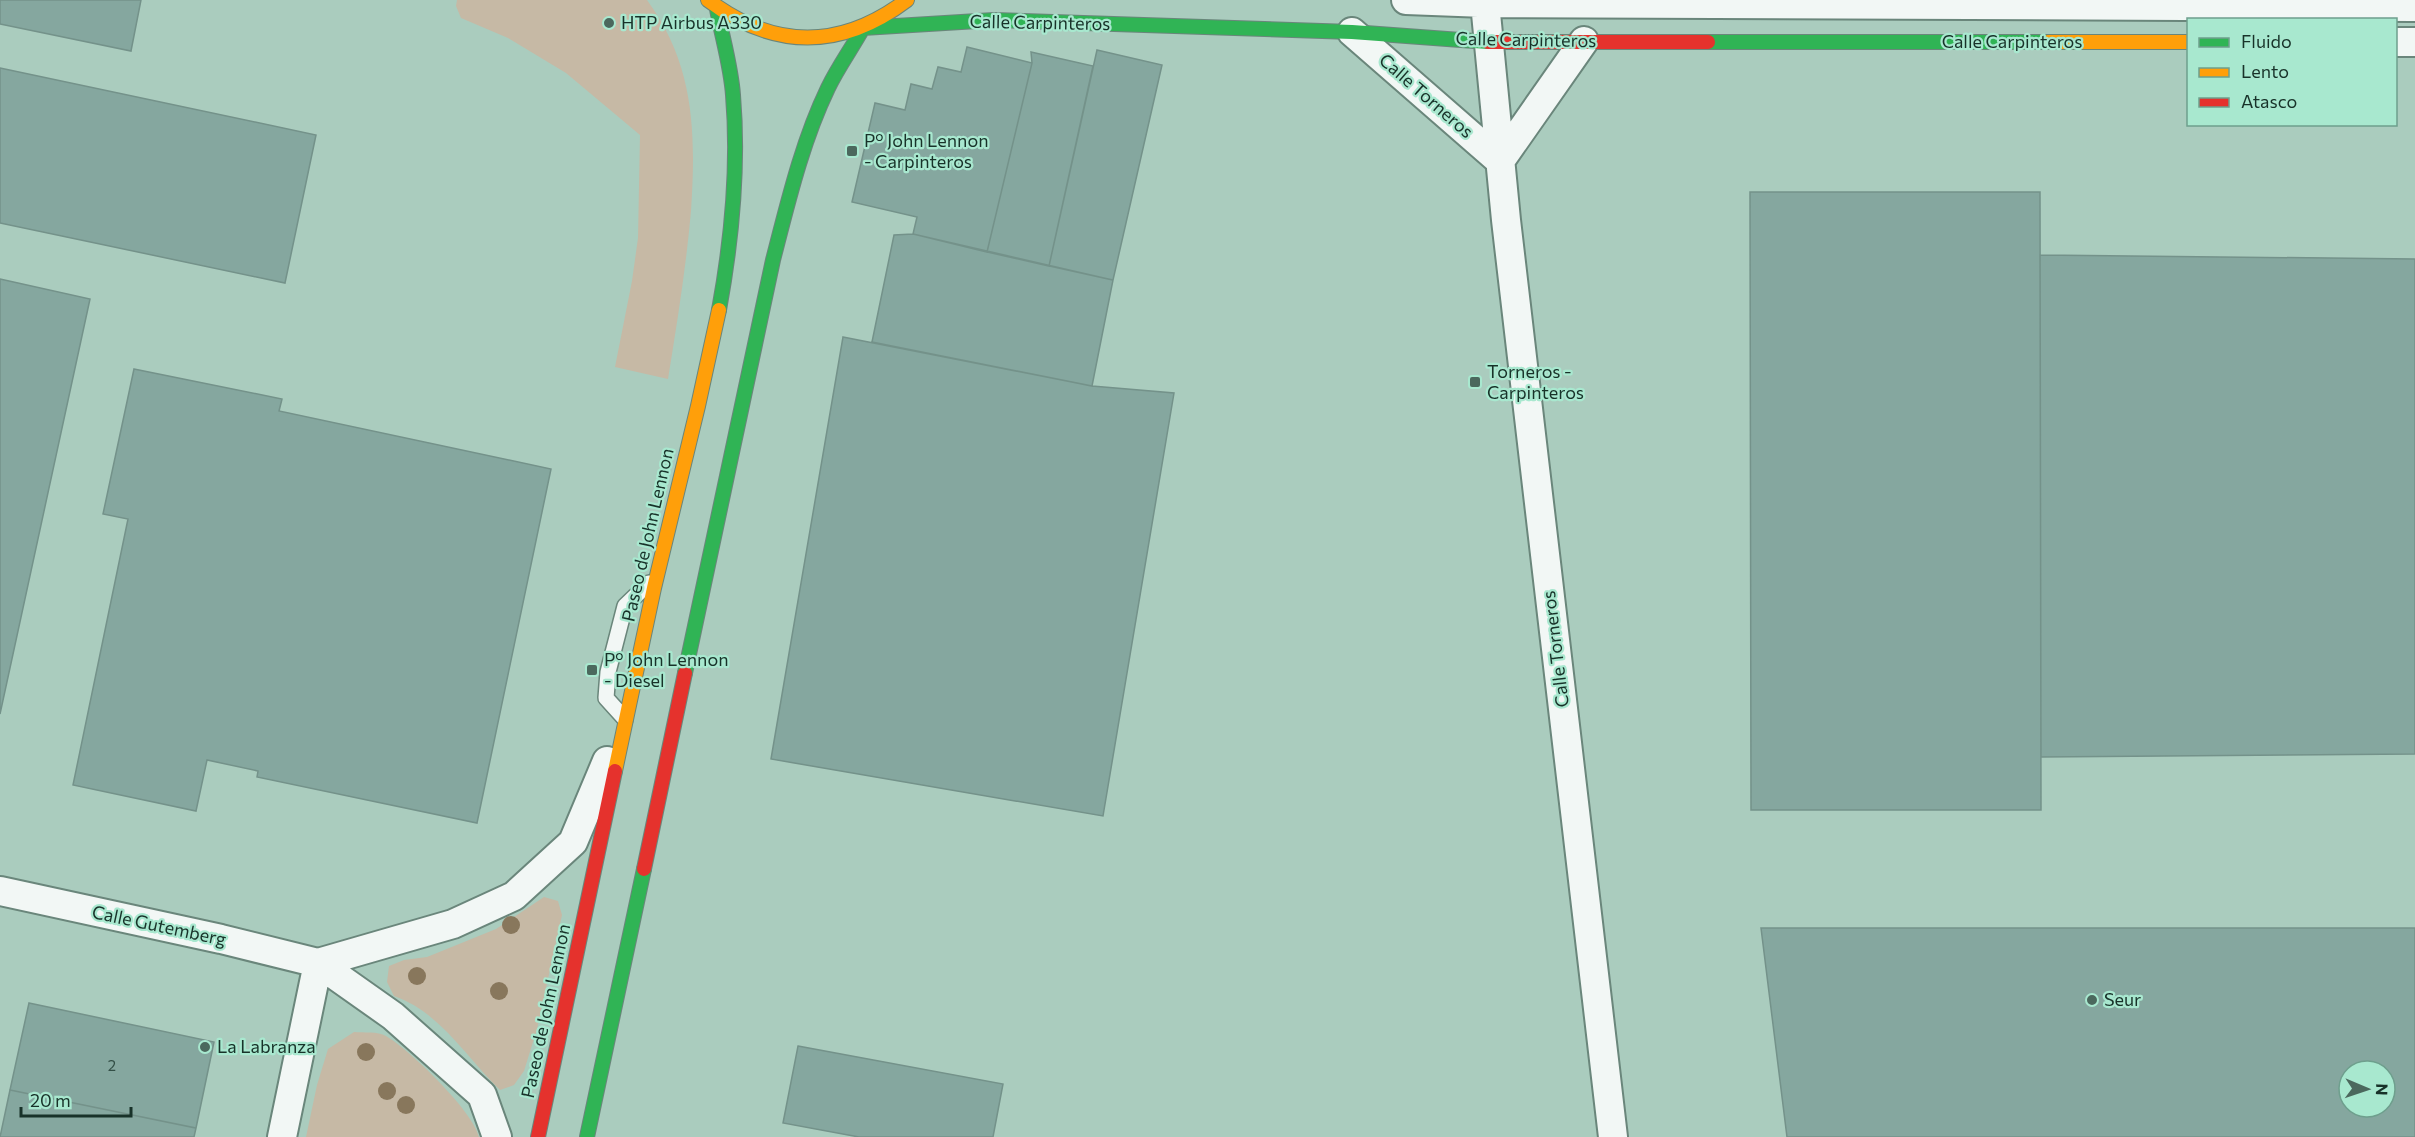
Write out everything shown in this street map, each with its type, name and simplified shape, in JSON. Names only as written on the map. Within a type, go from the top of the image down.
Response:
[{"type":"main road","points":[[712,4],[746,25],[776,35],[816,39],[863,28],[898,9],[907,0]]},
{"type":"main road","name":"Paseo de John Lennon","points":[[538,1137],[656,576],[706,367],[722,290],[734,213],[734,94],[712,4]]},
{"type":"main road","name":"Calle Carpinteros","points":[[863,28],[994,20],[1352,32],[1488,42],[2187,42]]},
{"type":"main road","points":[[587,1137],[773,260],[795,173],[810,134],[829,86],[863,28]]},
{"type":"street","name":"Calle Carpinteros","points":[[1406,0],[1485,3],[2415,7]]},
{"type":"street","name":"Calle Torneros","points":[[1485,3],[1500,161],[1613,1137]]},
{"type":"street","name":"Calle Torneros","points":[[1352,32],[1500,161]]},
{"type":"street","points":[[1500,161],[1584,41]]},
{"type":"street","points":[[2397,42],[2415,42]]},
{"type":"street","points":[[318,963],[453,924],[514,896],[573,842],[625,719]]},
{"type":"street","name":"Calle Gutemberg","points":[[0,891],[221,939],[318,963]]},
{"type":"street","points":[[282,1137],[318,963]]},
{"type":"street","points":[[318,963],[393,1016],[482,1095],[497,1137]]},
{"type":"lane","points":[[625,719],[606,698],[608,672],[625,606],[656,576]]},
{"type":"shaded area","points":[[457,0],[647,0],[663,25],[675,50],[689,101],[693,155],[689,232],[668,379],[615,367],[638,238],[640,135],[566,73],[508,38],[461,18],[456,6]]},
{"type":"shaded area","points":[[544,897],[558,901],[562,915],[537,1029],[524,1071],[514,1085],[500,1090],[439,1024],[410,1003],[394,996],[387,982],[389,966],[404,960],[427,957],[496,929]]},
{"type":"shaded area","points":[[354,1032],[383,1034],[397,1043],[453,1097],[465,1112],[479,1137],[306,1137],[317,1085],[328,1049]]},
{"type":"building","points":[[0,0],[141,0],[131,51],[0,24]]},
{"type":"building","points":[[967,47],[1032,63],[987,252],[913,234],[917,217],[852,202],[875,103],[905,110],[911,84],[932,89],[938,67],[961,72]]},
{"type":"building","points":[[1097,50],[1162,65],[1113,280],[1049,266]]},
{"type":"building","points":[[1031,52],[1093,66],[1049,266],[987,252],[1032,63]]},
{"type":"building","points":[[0,68],[316,135],[285,283],[0,223]]},
{"type":"building","points":[[1750,192],[2040,192],[2041,810],[1751,810]]},
{"type":"building","points":[[913,234],[1113,280],[1092,386],[872,342],[894,235]]},
{"type":"building","points":[[2040,255],[2415,259],[2415,754],[2041,757]]},
{"type":"building","points":[[0,279],[90,299],[0,714]]},
{"type":"building","points":[[843,337],[1092,386],[1174,393],[1103,816],[771,759]]},
{"type":"building","points":[[134,369],[282,399],[279,411],[551,469],[477,823],[257,777],[258,771],[207,760],[196,811],[73,785],[128,519],[103,514]]},
{"type":"building","name":"Seur","points":[[1761,928],[2415,928],[2415,1137],[1787,1137]]},
{"type":"building","points":[[29,1003],[214,1042],[196,1128],[10,1090]]},
{"type":"building","points":[[798,1046],[1003,1084],[993,1137],[859,1137],[783,1123]]},
{"type":"building","points":[[10,1090],[196,1128],[194,1137],[0,1137]]},
{"type":"traffic: fast","points":[[717,9],[732,84],[735,122],[735,176],[731,230],[719,310]]},
{"type":"traffic: fast","points":[[863,28],[994,20],[1352,32],[1488,42]]},
{"type":"traffic: fast","points":[[685,673],[773,260],[790,194],[819,109],[832,80],[863,28]]},
{"type":"traffic: fast","points":[[1708,42],[2048,42]]},
{"type":"traffic: fast","points":[[587,1137],[644,869]]},
{"type":"traffic: slow","points":[[708,0],[758,28],[783,35],[808,38],[832,35],[857,28],[907,0]]},
{"type":"traffic: slow","points":[[2048,42],[2187,42]]},
{"type":"traffic: slow","points":[[615,771],[654,588],[719,310]]},
{"type":"traffic: jam","points":[[1488,42],[1708,42]]},
{"type":"traffic: jam","points":[[644,869],[685,673]]},
{"type":"traffic: jam","points":[[538,1137],[615,771]]},
{"type":"place","name":"HTP Airbus A330","points":[[609,23]]},
{"type":"place","name":"Pº John Lennon - Carpinteros","points":[[852,151]]},
{"type":"place","name":"Torneros - Carpinteros","points":[[1475,382]]},
{"type":"place","name":"Pº John Lennon - Diesel","points":[[592,670]]},
{"type":"place","name":"Seur","points":[[2092,1000]]},
{"type":"place","name":"La Labranza","points":[[205,1047]]}]
